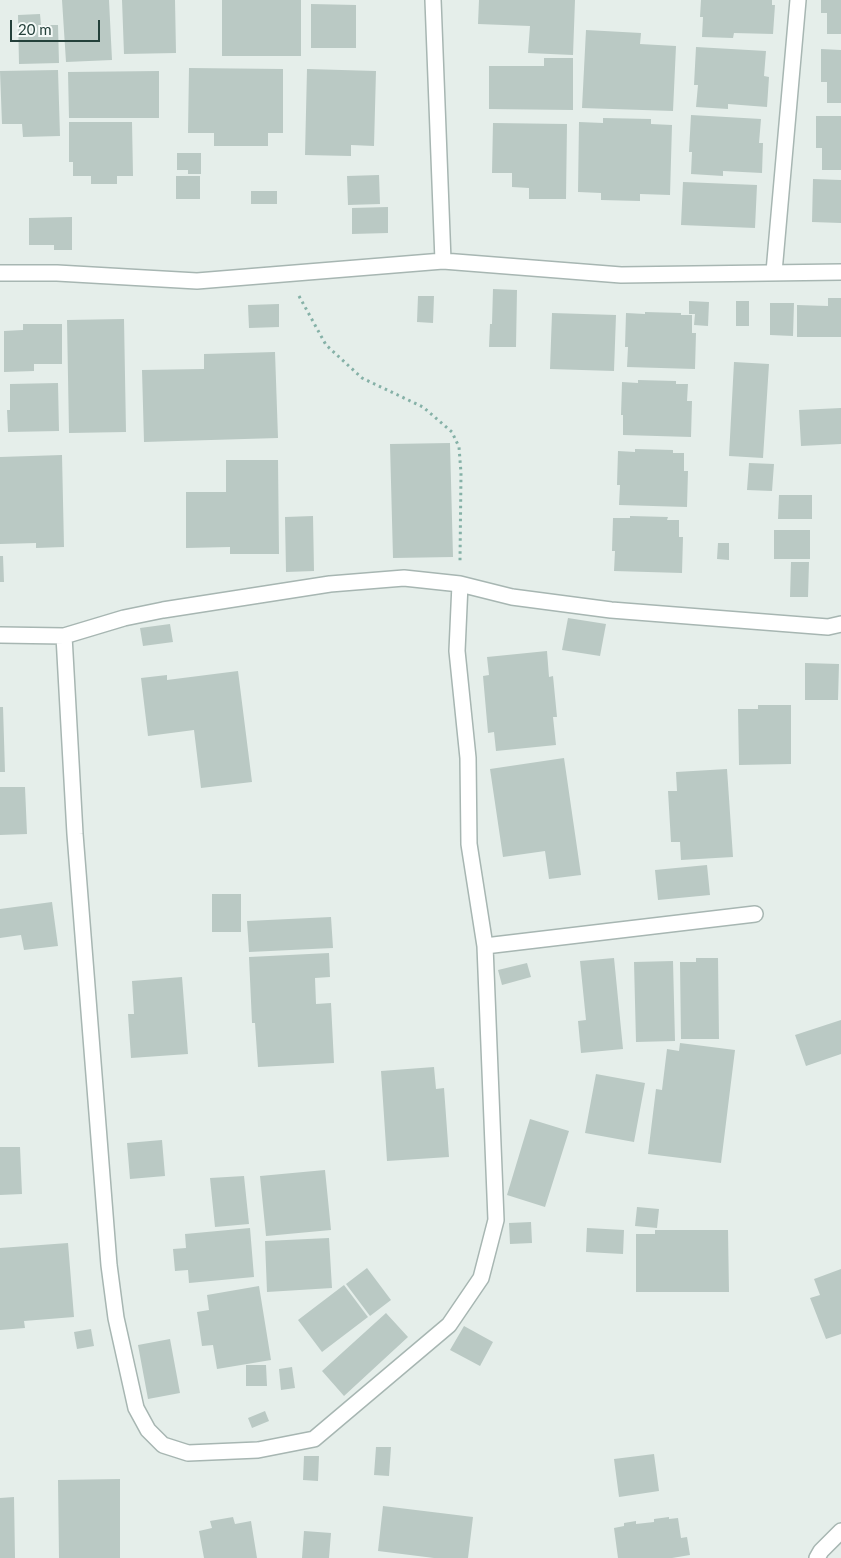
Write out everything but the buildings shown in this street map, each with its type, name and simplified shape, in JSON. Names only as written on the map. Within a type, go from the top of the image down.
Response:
[{"type":"street","points":[[433,0],[443,260]]},
{"type":"street","points":[[774,272],[798,0]]},
{"type":"street","points":[[0,273],[197,281],[443,260],[621,275],[841,272]]},
{"type":"street","points":[[0,635],[64,636],[124,618],[238,598],[330,584],[404,578],[460,584],[512,597],[611,610],[828,627],[841,624]]},
{"type":"street","points":[[64,636],[75,834],[109,1265],[116,1318],[136,1408],[148,1430],[164,1444],[188,1452],[258,1450],[314,1439],[449,1325],[481,1278],[496,1220],[485,946],[469,844],[468,758],[457,651],[460,584]]},
{"type":"street","points":[[485,946],[755,914]]},
{"type":"street","points":[[817,1558],[821,1551],[841,1531]]},
{"type":"path","points":[[285,274],[308,310],[326,345],[362,378],[423,407],[452,432],[459,447],[461,473],[460,584]]}]
